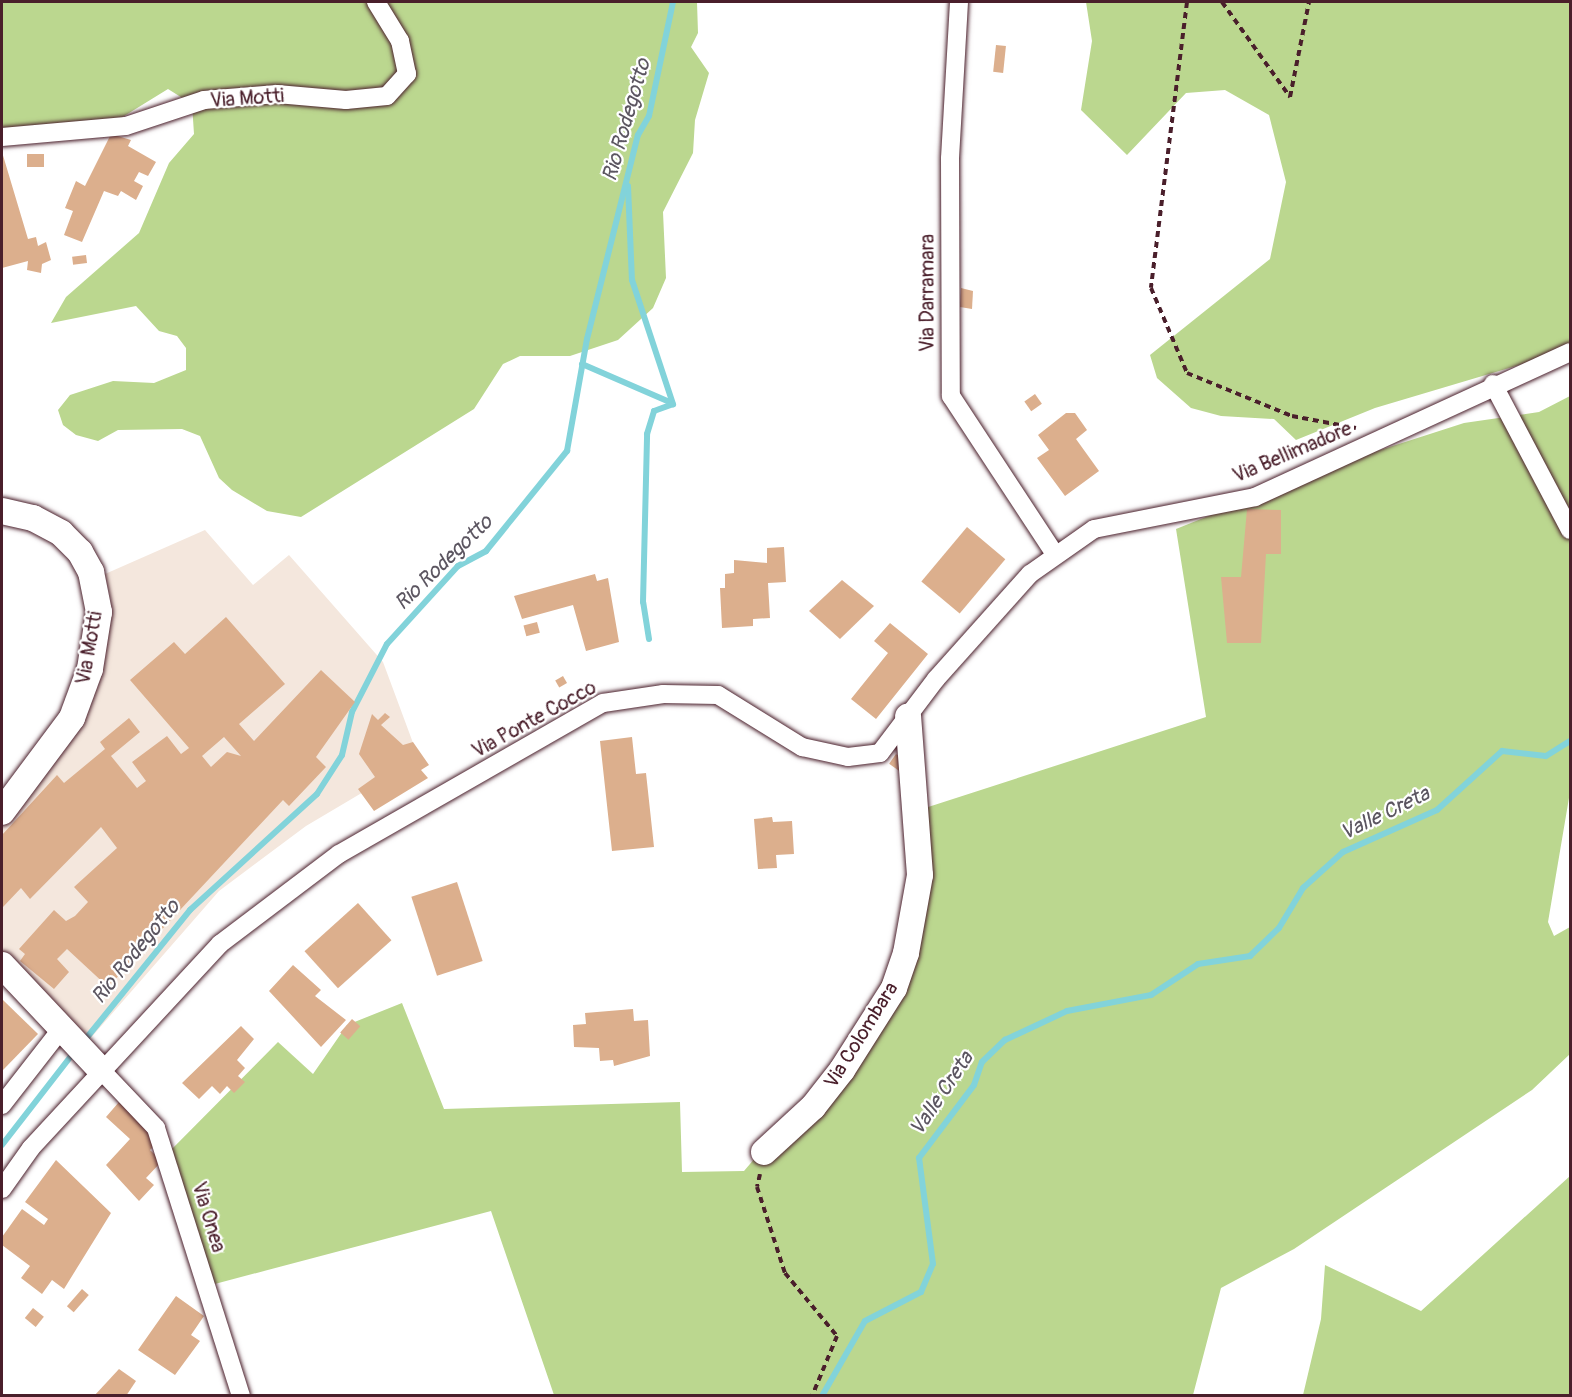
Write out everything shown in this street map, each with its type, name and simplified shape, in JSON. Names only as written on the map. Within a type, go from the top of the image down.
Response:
[{"type":"street","name":"Via Motti","points":[[2,137],[126,126],[204,100],[277,94],[346,100],[387,96],[407,74],[400,41],[376,2]]},
{"type":"street","name":"Via Darramara","points":[[959,2],[950,159],[951,396],[1054,554]]},
{"type":"street","name":"Via Bellimadore","points":[[1030,574],[1054,554],[1094,529],[1254,497],[1493,384],[1570,352]]},
{"type":"street","points":[[1493,384],[1570,530]]},
{"type":"street","name":"Via Motti","points":[[2,511],[33,518],[61,533],[80,552],[91,572],[99,612],[90,669],[72,718],[2,812]]},
{"type":"street","name":"Via Ponte Cocco","points":[[2,1189],[95,1064],[220,944],[339,854],[603,703],[663,694],[718,695],[802,747],[848,757],[880,753],[908,716],[1030,574]]},
{"type":"street","name":"Via Colombara","points":[[764,1152],[813,1107],[842,1070],[894,988],[906,953],[920,875],[908,716]]},
{"type":"street","points":[[2,965],[95,1064]]},
{"type":"street","points":[[2,1105],[66,1032]]},
{"type":"street","name":"Via Onea","points":[[95,1064],[156,1128],[241,1395]]},
{"type":"path","points":[[1187,2],[1151,288],[1187,373],[1292,416],[1387,434]]},
{"type":"path","points":[[1222,2],[1290,97],[1309,2]]},
{"type":"path","points":[[764,1152],[757,1187],[785,1273],[837,1336],[812,1395]]},
{"type":"shaded area","points":[[205,530],[253,585],[289,555],[383,662],[419,759],[306,826],[219,891],[82,1048],[2,977],[2,811],[47,761],[96,640],[83,629],[111,601],[105,574]]},
{"type":"green space","points":[[2,2],[697,2],[698,33],[691,47],[709,73],[695,120],[693,153],[663,212],[666,278],[653,308],[618,340],[570,356],[520,356],[503,364],[474,409],[301,517],[267,511],[232,490],[219,478],[200,436],[182,429],[118,430],[98,441],[76,435],[63,425],[58,410],[70,395],[113,381],[154,383],[186,370],[186,348],[177,336],[159,331],[136,306],[51,323],[66,297],[139,233],[169,163],[194,134],[192,104],[168,89],[95,134],[2,136]]},
{"type":"green space","points":[[1086,2],[1570,2],[1570,350],[1375,408],[1296,440],[1274,419],[1221,416],[1191,408],[1157,378],[1150,355],[1270,259],[1286,182],[1269,115],[1225,90],[1186,93],[1127,155],[1081,110],[1092,41]]},
{"type":"green space","points":[[1570,396],[1570,792],[1548,922],[1554,936],[1570,927],[1570,1054],[1532,1090],[1294,1249],[1221,1288],[1193,1395],[554,1395],[491,1211],[211,1285],[166,1155],[278,1042],[313,1074],[347,1025],[402,1003],[444,1109],[680,1102],[682,1172],[744,1171],[849,1048],[908,929],[922,809],[1206,717],[1176,529],[1343,462],[1464,423],[1539,412]]},
{"type":"green space","points":[[1570,1176],[1570,1395],[1303,1395],[1321,1319],[1325,1265],[1421,1311]]},
{"type":"building","points":[[996,45],[1006,46],[1003,73],[993,72]]},
{"type":"building","points":[[111,134],[131,140],[128,146],[156,162],[148,176],[139,172],[134,181],[143,186],[136,200],[121,191],[118,196],[104,191],[82,242],[64,235],[73,211],[65,208],[76,181],[85,186]]},
{"type":"building","points":[[2,152],[28,239],[36,237],[38,246],[46,242],[51,260],[42,264],[41,273],[27,270],[28,261],[2,268]]},
{"type":"building","points":[[27,154],[44,154],[44,167],[27,167]]},
{"type":"building","points":[[86,255],[87,263],[73,265],[72,257]]},
{"type":"building","points":[[961,288],[973,291],[972,309],[960,307]]},
{"type":"building","points":[[1035,394],[1042,404],[1031,411],[1024,401]]},
{"type":"building","points":[[1066,413],[1075,413],[1087,430],[1076,439],[1099,471],[1065,496],[1037,458],[1049,450],[1038,435]]},
{"type":"building","points":[[1247,509],[1281,510],[1281,554],[1266,554],[1261,643],[1227,643],[1221,577],[1241,577]]},
{"type":"building","points":[[967,527],[1005,559],[960,614],[921,581]]},
{"type":"building","points":[[784,547],[786,582],[768,583],[770,618],[753,619],[753,626],[722,628],[720,588],[725,588],[725,574],[734,573],[734,560],[767,563],[767,548]]},
{"type":"building","points":[[595,574],[597,581],[608,578],[619,642],[586,651],[573,605],[522,619],[514,596]]},
{"type":"building","points":[[842,580],[874,606],[840,639],[809,611]]},
{"type":"building","points":[[226,617],[285,684],[239,724],[254,741],[321,670],[355,702],[316,757],[326,767],[289,806],[283,800],[108,987],[67,949],[57,959],[69,972],[54,989],[20,961],[25,954],[19,949],[54,910],[66,921],[75,916],[88,902],[74,887],[117,848],[101,827],[30,899],[21,888],[3,907],[2,835],[57,775],[64,783],[105,749],[100,742],[129,718],[140,732],[111,756],[137,788],[146,781],[132,762],[167,736],[181,754],[189,748],[130,680],[174,642],[185,654]],"holes":[[[224,737],[241,756],[227,752],[211,767],[202,756]]]},
{"type":"building","points":[[537,622],[540,633],[526,636],[523,626]]},
{"type":"building","points":[[890,623],[928,654],[876,719],[851,699],[888,653],[874,641]]},
{"type":"building","points":[[563,676],[567,683],[559,687],[555,680]]},
{"type":"building","points":[[385,713],[390,717],[381,725],[403,745],[413,742],[429,765],[421,770],[428,778],[374,811],[358,789],[375,777],[359,754],[372,714],[378,720]]},
{"type":"building","points":[[632,737],[636,774],[646,773],[654,847],[612,851],[600,741]]},
{"type":"building","points":[[896,754],[906,761],[899,771],[889,764]]},
{"type":"building","points":[[772,817],[773,822],[792,821],[794,854],[776,855],[777,868],[758,869],[754,819]]},
{"type":"building","points":[[457,882],[483,961],[437,976],[411,897]]},
{"type":"building","points":[[358,903],[391,940],[338,988],[304,951]]},
{"type":"building","points":[[293,965],[321,990],[315,996],[346,1020],[321,1047],[269,991]]},
{"type":"building","points":[[3,1000],[38,1034],[3,1070],[2,1068]]},
{"type":"building","points":[[633,1009],[634,1021],[648,1020],[650,1056],[614,1066],[613,1060],[600,1061],[599,1048],[574,1047],[573,1025],[586,1024],[585,1013]]},
{"type":"building","points":[[352,1019],[360,1026],[348,1040],[340,1033]]},
{"type":"building","points":[[241,1026],[254,1039],[237,1060],[245,1068],[238,1076],[245,1082],[234,1093],[227,1086],[220,1094],[212,1086],[199,1099],[182,1083]]},
{"type":"building","points":[[119,1102],[145,1127],[156,1144],[150,1150],[162,1161],[146,1178],[154,1185],[139,1201],[106,1165],[130,1139],[106,1117]]},
{"type":"building","points":[[56,1160],[111,1213],[64,1289],[52,1280],[42,1294],[21,1278],[30,1266],[2,1245],[2,1237],[22,1209],[44,1225],[48,1219],[25,1202]]},
{"type":"building","points":[[82,1289],[89,1295],[74,1312],[67,1306]]},
{"type":"building","points":[[176,1296],[204,1316],[191,1335],[200,1341],[175,1375],[138,1350]]},
{"type":"building","points":[[33,1308],[44,1317],[36,1327],[25,1318]]},
{"type":"building","points":[[119,1369],[136,1381],[126,1396],[94,1396]]},
{"type":"waterway","name":"Rio Rodegotto","points":[[84,1041],[190,910],[317,794],[342,755],[352,712],[387,644],[458,566],[486,551],[567,451],[587,339],[638,135],[649,116],[673,2]]},
{"type":"waterway","points":[[628,186],[632,280],[673,404]]},
{"type":"waterway","points":[[582,364],[672,403]]},
{"type":"waterway","points":[[649,639],[643,602],[647,434],[654,411],[673,404]]},
{"type":"waterway","name":"Valle Creta","points":[[822,1396],[865,1321],[921,1292],[933,1264],[919,1158],[974,1085],[982,1062],[1005,1040],[1067,1011],[1151,995],[1198,964],[1250,956],[1279,928],[1303,888],[1343,852],[1437,810],[1502,751],[1546,756],[1570,741]]},
{"type":"waterway","name":"Rio Rodegotto","points":[[2,1145],[75,1051]]}]
